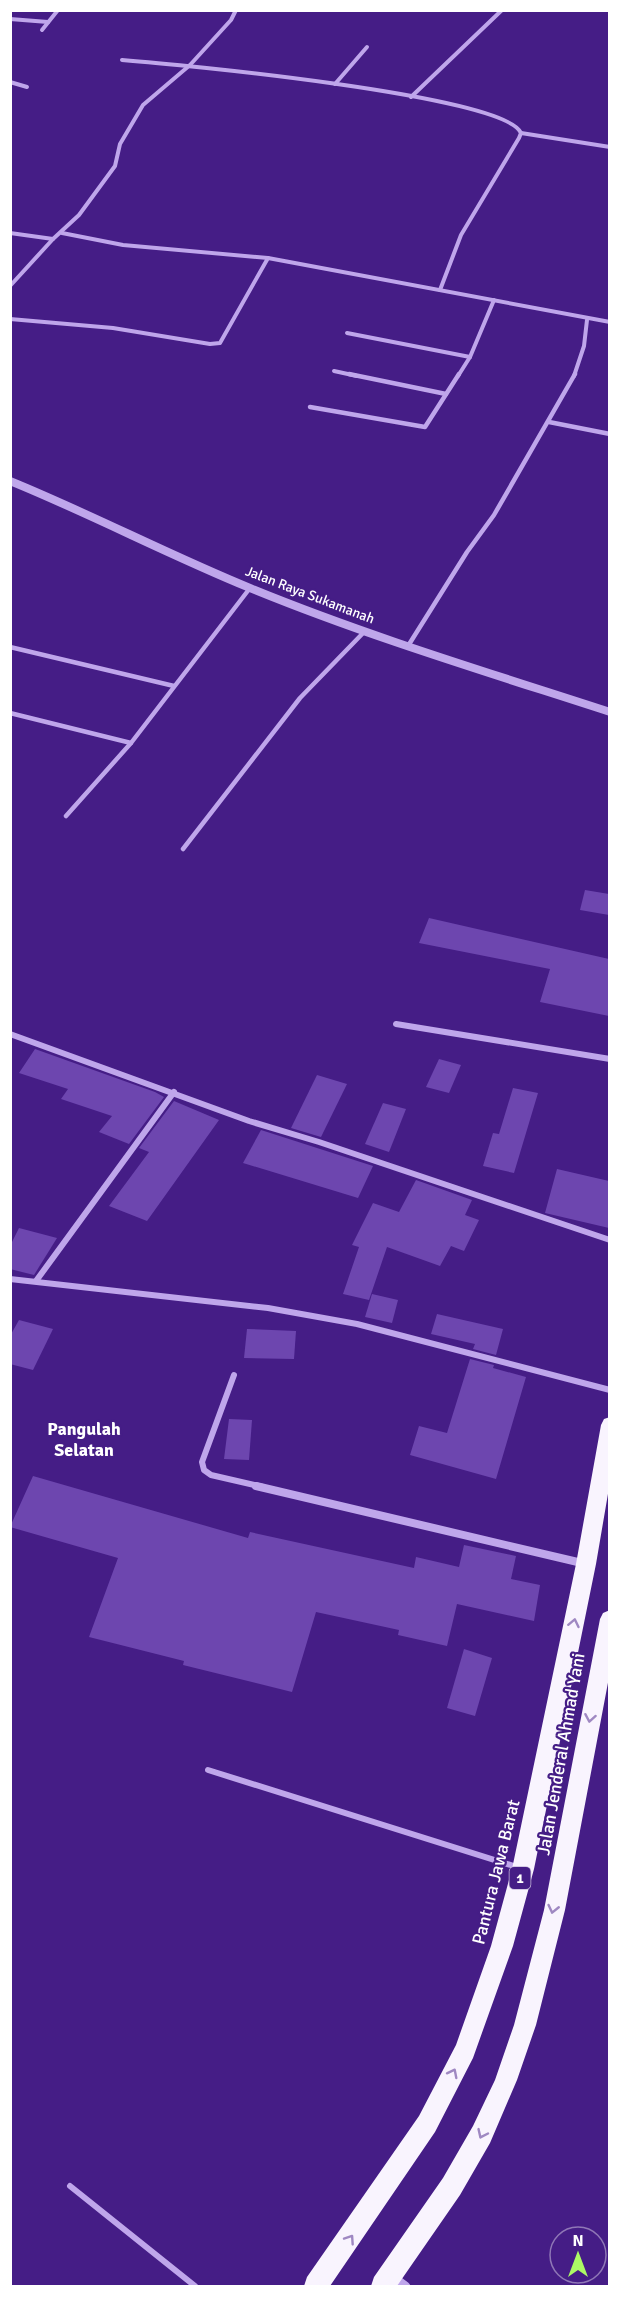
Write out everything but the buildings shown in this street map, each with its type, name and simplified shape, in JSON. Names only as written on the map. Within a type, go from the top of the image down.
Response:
[{"type":"highway","name":"Pantura Jawa Barat","points":[[316,2286],[427,2124],[459,2060],[502,1946],[523,1869],[586,1564],[609,1425]]},
{"type":"highway","name":"Jalan Jenderal Ahmad Yani","points":[[394,2283],[475,2148],[506,2082],[531,2008],[566,1857],[598,1692],[609,1619]]},
{"type":"street","points":[[42,30],[58,10]]},
{"type":"street","points":[[10,286],[53,239],[79,215],[115,165],[120,144],[143,105],[190,65],[231,20],[236,10]]},
{"type":"street","points":[[411,97],[502,10]]},
{"type":"street","points":[[10,19],[48,22]]},
{"type":"street","points":[[335,84],[367,47]]},
{"type":"street","points":[[122,60],[190,65],[335,84],[411,97],[495,115],[519,128],[521,133]]},
{"type":"street","points":[[10,82],[27,87]]},
{"type":"street","points":[[521,133],[609,146]]},
{"type":"street","points":[[440,290],[461,235],[521,133]]},
{"type":"street","points":[[10,233],[53,239]]},
{"type":"street","points":[[62,233],[123,246],[268,258],[494,300],[586,320],[609,322]]},
{"type":"street","points":[[10,319],[113,328],[210,344],[220,343],[268,258]]},
{"type":"street","points":[[310,406],[425,427],[470,357],[494,300]]},
{"type":"street","points":[[408,646],[467,552],[494,515],[578,369],[584,346],[586,320]]},
{"type":"street","points":[[347,333],[470,357]]},
{"type":"street","points":[[334,371],[446,394]]},
{"type":"street","points":[[549,422],[609,434]]},
{"type":"street","name":"Jalan Raya Sukamanah","points":[[10,481],[73,507],[250,588],[408,646],[609,712]]},
{"type":"street","points":[[66,816],[131,743],[250,588]]},
{"type":"street","points":[[183,849],[300,698],[366,630]]},
{"type":"street","points":[[10,647],[174,686]]},
{"type":"street","points":[[10,713],[131,743]]},
{"type":"street","points":[[396,1024],[609,1059]]},
{"type":"street","points":[[10,1034],[249,1121],[319,1142],[609,1240]]},
{"type":"street","points":[[36,1281],[174,1092]]},
{"type":"street","points":[[10,1279],[268,1308],[357,1324],[609,1390]]},
{"type":"street","points":[[234,1375],[202,1462],[204,1470],[211,1475],[586,1564]]},
{"type":"lane","points":[[208,1770],[523,1869]]},
{"type":"lane","points":[[70,2186],[195,2286]]},
{"type":"district","name":"Pangulah Selatan","points":[[84,1439]]}]
